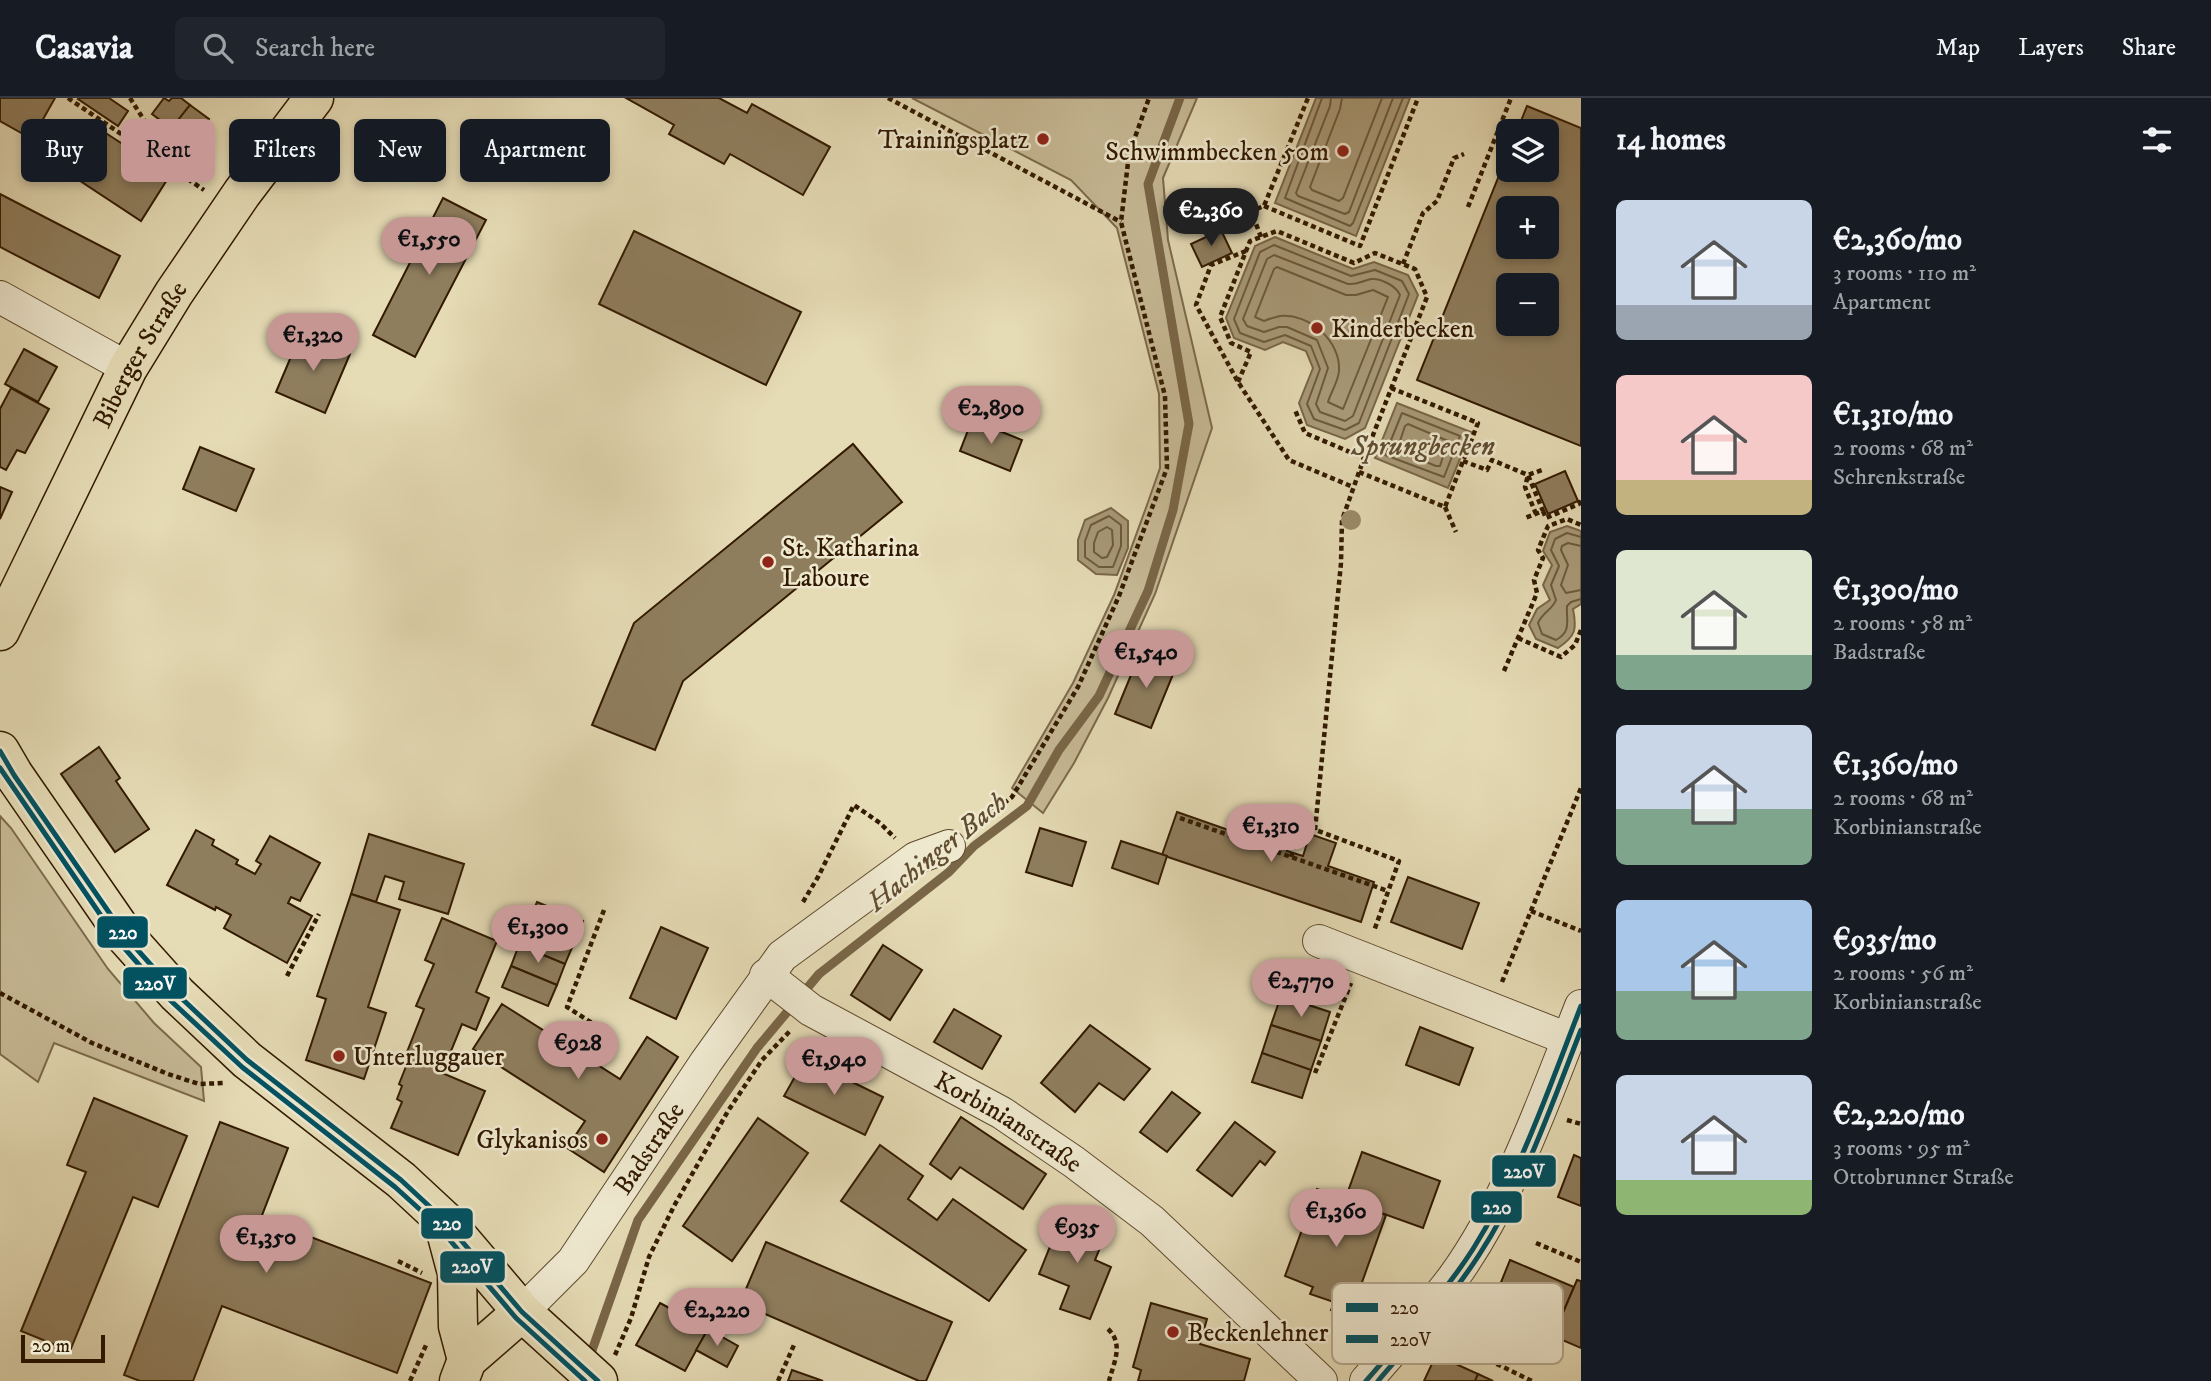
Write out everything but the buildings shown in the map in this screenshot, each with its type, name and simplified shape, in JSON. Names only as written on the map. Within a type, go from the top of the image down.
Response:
[{"type":"main road","name":"Biberger Straße","points":[[0,631],[128,368],[174,293],[231,209],[314,98]]},
{"type":"main road","points":[[0,751],[126,937],[177,994],[247,1060],[401,1180],[443,1219],[522,1312],[596,1370]]},
{"type":"main road","points":[[443,1219],[457,1273],[458,1326],[463,1371]]},
{"type":"main road","points":[[463,1371],[522,1312]]},
{"type":"street","points":[[0,297],[128,368]]},
{"type":"street","name":"Badstraße","points":[[522,1312],[573,1261],[774,981],[782,956],[916,858],[949,846]]},
{"type":"street","points":[[1319,941],[1490,1008],[1577,1020],[1540,1110],[1489,1219],[1449,1283]]},
{"type":"street","name":"Korbinianstraße","points":[[774,981],[809,1009],[1002,1113],[1074,1162],[1152,1221],[1321,1381]]},
{"type":"street","points":[[1366,1381],[1380,1364]]},
{"type":"path","points":[[68,98],[231,209]]},
{"type":"path","points":[[130,98],[143,119]]},
{"type":"path","points":[[888,98],[1121,222]]},
{"type":"path","points":[[949,846],[1012,797],[1078,687],[1119,596],[1167,468],[1165,396],[1121,222],[1129,154],[1149,98]]},
{"type":"path","points":[[1219,207],[1251,211],[1264,205],[1308,98]]},
{"type":"path","points":[[1364,258],[1360,246],[1418,98]]},
{"type":"path","points":[[1468,207],[1511,98]]},
{"type":"path","points":[[1404,264],[1423,213],[1437,201],[1454,159],[1464,154]]},
{"type":"path","points":[[1264,205],[1360,246]]},
{"type":"path","points":[[1251,211],[1261,237]]},
{"type":"path","points":[[1238,383],[1251,352],[1231,343],[1220,317],[1250,242],[1277,231],[1354,263],[1375,253],[1415,269],[1427,297],[1342,520],[1341,563],[1315,830]]},
{"type":"path","points":[[1245,251],[1211,265],[1196,305],[1238,383],[1289,460],[1353,487]]},
{"type":"path","points":[[1391,388],[1478,423],[1445,506],[1456,532]]},
{"type":"path","points":[[1295,410],[1305,433],[1364,458]]},
{"type":"path","points":[[1463,461],[1488,470],[1492,460],[1528,475],[1542,470]]},
{"type":"path","points":[[1359,472],[1445,506]]},
{"type":"path","points":[[1528,475],[1546,518],[1579,504],[1581,500]]},
{"type":"path","points":[[1528,475],[1525,487],[1536,514]]},
{"type":"path","points":[[1525,518],[1543,511]]},
{"type":"path","points":[[1504,671],[1537,593],[1534,580],[1543,558],[1538,550],[1548,526],[1567,519],[1581,525]]},
{"type":"path","points":[[1518,638],[1561,657],[1575,645],[1581,630]]},
{"type":"path","points":[[1490,1008],[1581,788]]},
{"type":"path","points":[[800,907],[854,805],[880,823],[916,858]]},
{"type":"path","points":[[1180,818],[1388,891]]},
{"type":"path","points":[[1291,857],[1302,825],[1399,861],[1376,923]]},
{"type":"path","points":[[604,910],[567,1007],[606,1032]]},
{"type":"path","points":[[1531,911],[1581,931]]},
{"type":"path","points":[[286,976],[320,914]]},
{"type":"path","points":[[1314,1073],[1361,957]]},
{"type":"path","points":[[0,993],[92,1042],[169,1074],[199,1084],[229,1083]]},
{"type":"path","points":[[596,1370],[631,1318],[649,1257],[674,1206],[728,1111],[762,1060],[809,1009]]},
{"type":"path","points":[[1536,1243],[1581,1262]]},
{"type":"path","points":[[1108,1329],[1115,1336],[1118,1345],[1109,1381]]},
{"type":"path","points":[[778,1381],[794,1345]]},
{"type":"path","points":[[1497,1364],[1532,1381]]},
{"type":"shaded area","points":[[912,98],[1197,98],[1163,178],[1168,240],[1212,428],[1155,594],[1108,698],[1074,763],[1043,813],[1012,788],[1073,683],[1114,595],[1160,468],[1159,394],[1117,228],[1071,180]]},
{"type":"shaded area","points":[[0,816],[108,969],[154,1023],[201,1067],[204,1101],[54,1043],[38,1082],[0,1054]]},
{"type":"water","name":"Schwimmbecken 50m","points":[[1316,98],[1410,98],[1356,236],[1275,203]]},
{"type":"water","name":"Kinderbecken","points":[[1275,237],[1353,269],[1374,262],[1408,275],[1418,295],[1365,428],[1345,439],[1307,425],[1299,403],[1313,368],[1306,351],[1283,342],[1265,350],[1234,338],[1226,318],[1255,246]]},
{"type":"water","name":"Sprungbecken","points":[[1397,403],[1471,432],[1448,488],[1375,458]]},
{"type":"water","points":[[1111,508],[1128,521],[1128,548],[1117,575],[1096,574],[1078,560],[1078,540],[1085,520]]},
{"type":"water","points":[[1567,526],[1581,531],[1581,604],[1573,609],[1575,627],[1572,636],[1558,648],[1536,639],[1529,625],[1537,609],[1550,600],[1543,585],[1552,565],[1543,551],[1550,532]]},
{"type":"waterway","name":"Hachinger Bach","points":[[589,1359],[638,1220],[757,1048],[819,974],[949,872],[974,846],[1027,806],[1059,750],[1099,696],[1148,591],[1173,510],[1189,424],[1148,184],[1180,98]]},
{"type":"transit line","name":"220","points":[[0,751],[126,937],[177,994],[247,1060],[401,1180],[443,1219],[522,1312],[598,1381]]},
{"type":"transit line","name":"220V","points":[[0,768],[119,942],[170,1000],[242,1067],[395,1187],[437,1225],[516,1318],[585,1381]]},
{"type":"transit line","name":"220","points":[[1449,1283],[1473,1249],[1505,1191],[1533,1130],[1581,1006]]},
{"type":"transit line","name":"220V","points":[[1459,1283],[1479,1255],[1510,1201],[1536,1145],[1581,1030]]},
{"type":"transit line","name":"220","points":[[1366,1381],[1381,1364]]},
{"type":"transit line","name":"220V","points":[[1378,1381],[1392,1364]]},
{"type":"place","name":"Trainingsplatz","points":[[1043,139]]},
{"type":"place","name":"Schwimmbecken 50m","points":[[1343,151]]},
{"type":"place","name":"Kinderbecken","points":[[1317,328]]},
{"type":"place","name":"St. Katharina Laboure","points":[[768,562]]},
{"type":"place","name":"Unterluggauer","points":[[339,1056]]},
{"type":"place","name":"Glykanisos","points":[[602,1139]]},
{"type":"place","name":"Beckenlehner","points":[[1173,1332]]}]
